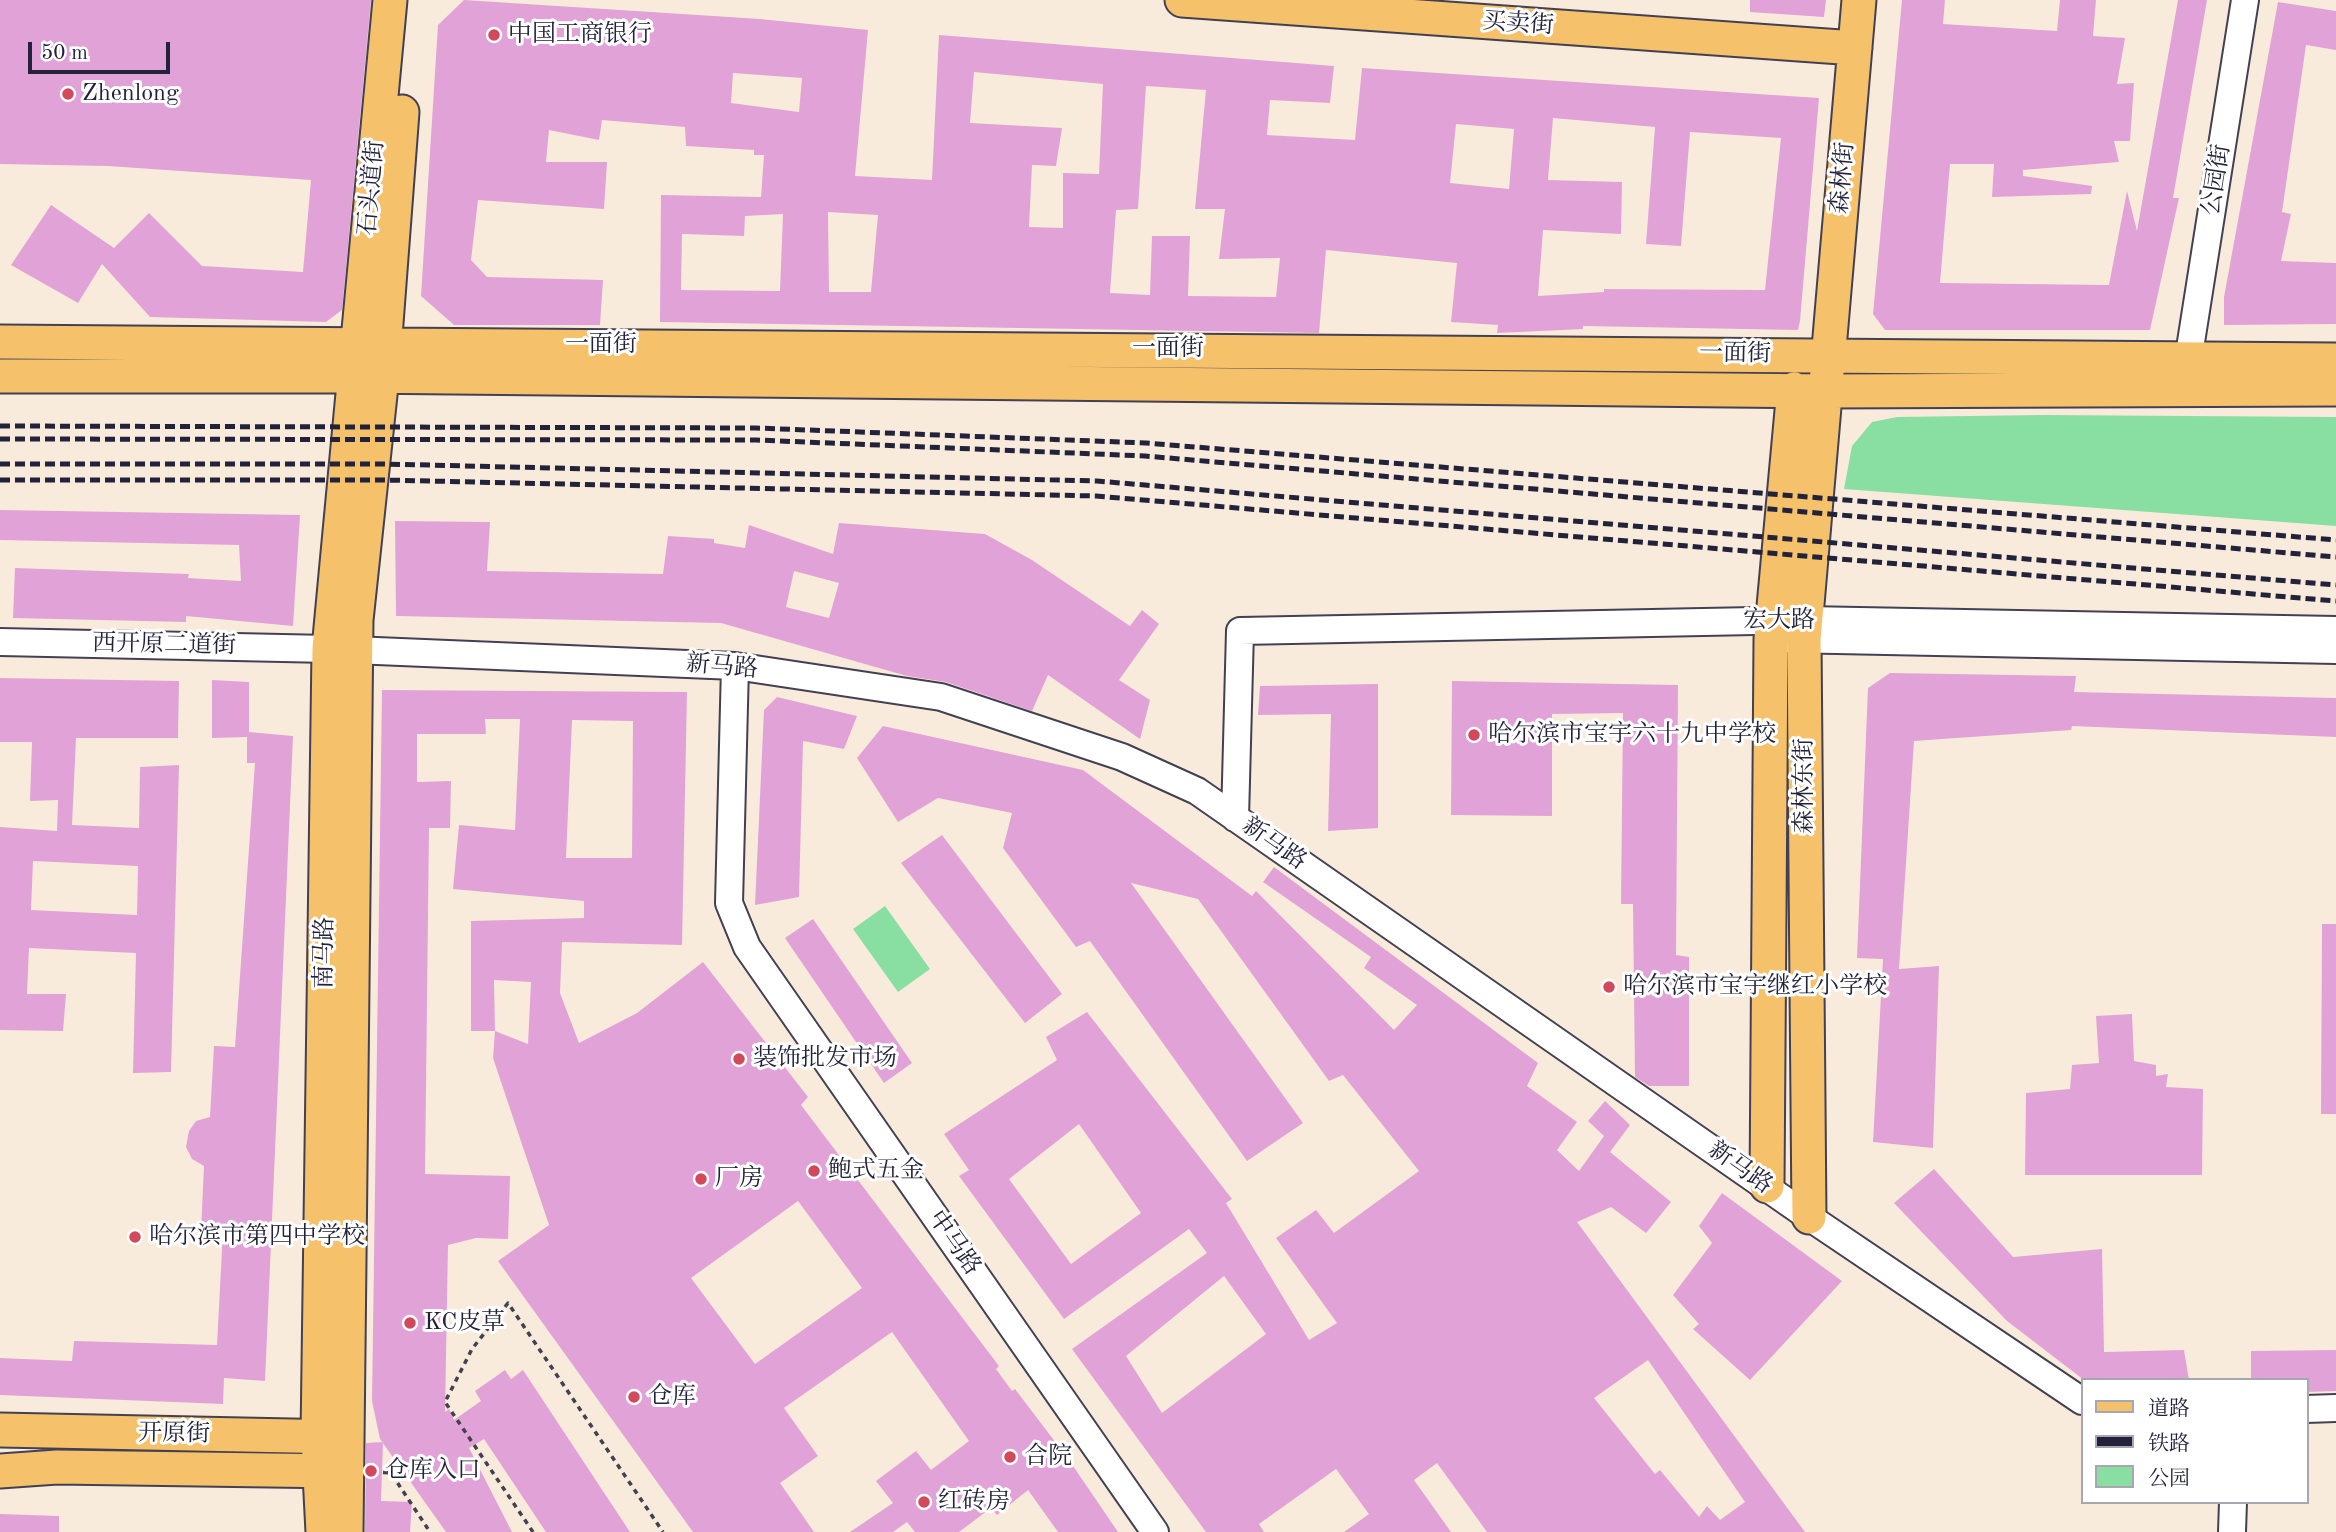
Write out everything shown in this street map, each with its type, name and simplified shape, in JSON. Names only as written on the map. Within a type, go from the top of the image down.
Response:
[{"type":"main road","name":"石头道街","points":[[371,343],[390,0]]},
{"type":"main road","name":"石头道街","points":[[368,376],[410,0]]},
{"type":"main road","name":"买卖街","points":[[1182,0],[1855,48]]},
{"type":"main road","name":"森林街","points":[[1828,356],[1860,0]]},
{"type":"main road","name":"一面街","points":[[0,342],[371,343],[2188,361],[2336,360]]},
{"type":"main road","name":"森林东街","points":[[1809,1217],[1805,630],[1828,356]]},
{"type":"main road","name":"一面街","points":[[0,376],[368,376],[1827,391],[2336,389]]},
{"type":"main road","name":"南马路","points":[[323,1532],[332,1471],[333,1437],[342,649],[368,376]]},
{"type":"main road","name":"森林东街","points":[[1767,1186],[1772,630],[1794,389]]},
{"type":"main road","name":"开原街","points":[[0,1430],[333,1437]]},
{"type":"main road","name":"开原街","points":[[0,1464],[332,1471]]},
{"type":"main road","name":"开原街","points":[[0,1471],[57,1467]]},
{"type":"main road","name":"南马路","points":[[332,1471],[345,1532]]},
{"type":"street","name":"公园街","points":[[2188,361],[2245,0]]},
{"type":"street","name":"宏大路","points":[[1805,630],[2336,650]]},
{"type":"street","name":"宏大路","points":[[1235,818],[1240,631],[2336,630]]},
{"type":"street","name":"西开原二道街","points":[[0,642],[342,649]]},
{"type":"street","name":"新马路","points":[[342,649],[735,666],[941,697],[1122,757],[1197,791],[1809,1217],[2080,1400]]},
{"type":"street","name":"中马路","points":[[735,666],[729,903],[747,947],[1156,1532]]},
{"type":"street","points":[[2308,1409],[2336,1408]]},
{"type":"street","points":[[2232,1532],[2233,1504]]},
{"type":"path","points":[[533,1532],[445,1402],[472,1349],[508,1303],[663,1532]]},
{"type":"path","points":[[332,1471],[391,1473],[430,1532]]},
{"type":"green space","points":[[1897,417],[2336,417],[2336,526],[1844,489],[1852,446],[1872,422]]},
{"type":"green space","points":[[885,906],[930,969],[898,992],[853,929]]},
{"type":"building","points":[[0,0],[371,0],[342,310],[326,322],[150,317],[102,264],[78,303],[11,265],[51,205],[114,248],[149,213],[202,266],[303,272],[311,180],[108,166],[0,164]]},
{"type":"building","points":[[464,0],[760,19],[868,30],[855,176],[932,180],[939,35],[1334,66],[1330,103],[1270,100],[1267,135],[1355,140],[1362,68],[1819,98],[1800,321],[1798,330],[1583,326],[1583,329],[1497,333],[1498,325],[1451,322],[1457,263],[1326,250],[1319,333],[660,322],[661,195],[761,197],[764,155],[754,155],[754,150],[686,146],[685,127],[602,120],[599,140],[549,130],[546,162],[607,162],[604,209],[478,200],[471,260],[487,277],[603,280],[600,325],[454,325],[421,296],[438,25]],"holes":[[[974,72],[1103,84],[1099,174],[1063,173],[1063,228],[1029,227],[1032,165],[1056,166],[1062,128],[970,123]],[[733,73],[802,78],[799,112],[731,103]],[[1146,86],[1206,90],[1195,209],[1225,209],[1219,259],[1280,258],[1276,297],[1188,296],[1190,236],[1152,236],[1150,295],[1110,293],[1116,210],[1138,209]],[[1553,118],[1655,127],[1646,244],[1681,246],[1690,132],[1781,138],[1765,290],[1604,289],[1604,292],[1538,296],[1543,230],[1621,234],[1622,182],[1548,180]],[[1456,124],[1514,129],[1509,189],[1450,183]],[[828,212],[878,215],[871,292],[829,292]],[[783,214],[780,291],[681,290],[682,234],[744,236],[745,216]]]},
{"type":"building","points":[[1750,0],[1826,0],[1824,17],[1750,12]]},
{"type":"building","points":[[1902,0],[1945,0],[1943,24],[2057,31],[2060,0],[2096,0],[2093,36],[2125,38],[2117,84],[2134,83],[2130,141],[2114,141],[2119,162],[2023,170],[2023,176],[2092,186],[2091,194],[1992,197],[1994,164],[1950,164],[1940,283],[2109,285],[2127,191],[2137,231],[2178,0],[2207,0],[2173,198],[2179,198],[2150,330],[1885,330],[1873,314]]},
{"type":"building","points":[[2278,2],[2336,11],[2336,50],[2306,45],[2282,212],[2291,214],[2281,261],[2336,263],[2336,324],[2224,325],[2224,297]]},
{"type":"building","points":[[0,510],[300,515],[293,626],[186,616],[186,622],[13,618],[15,568],[189,574],[188,578],[241,581],[239,545],[0,540]]},
{"type":"building","points":[[395,521],[490,522],[487,571],[663,574],[668,536],[714,539],[714,543],[745,548],[749,525],[833,554],[839,523],[985,534],[1032,560],[1130,626],[1142,610],[1159,624],[1119,680],[1150,700],[1140,739],[1048,675],[1032,711],[946,682],[907,676],[721,623],[396,616]],"holes":[[[794,571],[839,583],[829,618],[786,607]]]},
{"type":"building","points":[[1890,673],[2076,676],[2074,692],[2336,698],[2336,737],[2072,726],[2071,730],[1914,741],[1899,969],[1939,966],[1933,1148],[1873,1142],[1883,959],[1857,958],[1868,688]]},
{"type":"building","points":[[0,678],[179,681],[178,738],[76,738],[72,825],[139,828],[140,767],[179,765],[171,1072],[133,1073],[136,953],[29,948],[27,994],[66,994],[63,1031],[0,1030],[0,827],[57,831],[58,800],[30,801],[32,742],[0,742]],"holes":[[[33,861],[138,866],[137,915],[31,910]]]},
{"type":"building","points":[[212,680],[249,682],[249,732],[293,736],[265,1381],[224,1378],[223,1404],[0,1395],[0,1358],[72,1361],[74,1341],[217,1345],[223,1230],[201,1231],[204,1166],[192,1159],[186,1147],[189,1131],[196,1121],[210,1117],[214,1046],[235,1047],[255,763],[247,763],[247,737],[212,738]]},
{"type":"building","points":[[1452,681],[1678,685],[1676,955],[1689,957],[1689,1086],[1649,1086],[1635,1077],[1633,904],[1621,904],[1623,713],[1552,714],[1552,816],[1451,815]]},
{"type":"building","points":[[1378,684],[1378,828],[1328,831],[1331,714],[1258,715],[1260,686]]},
{"type":"building","points":[[382,690],[687,692],[682,945],[562,942],[560,993],[579,1043],[637,1013],[703,962],[808,1097],[801,1105],[999,1366],[996,1369],[1012,1391],[1015,1389],[1069,1460],[1118,1532],[1058,1532],[1028,1490],[997,1515],[991,1508],[959,1532],[915,1532],[907,1522],[893,1532],[850,1532],[893,1503],[876,1481],[916,1451],[931,1470],[969,1441],[892,1332],[784,1408],[818,1456],[780,1483],[814,1532],[693,1532],[498,1261],[549,1225],[493,1058],[495,1031],[471,1031],[471,921],[584,918],[584,901],[453,889],[459,825],[515,830],[520,719],[485,719],[486,734],[417,734],[417,782],[451,781],[450,828],[429,828],[425,1174],[510,1176],[508,1239],[476,1238],[448,1245],[445,1412],[449,1409],[454,1420],[481,1401],[475,1391],[505,1370],[511,1379],[523,1370],[630,1532],[546,1532],[484,1439],[469,1448],[512,1532],[446,1532],[380,1439],[372,1401]],"holes":[[[572,720],[633,721],[632,858],[566,858]],[[494,980],[531,982],[528,1044],[495,1031]],[[798,1201],[862,1288],[755,1364],[691,1278]]]},
{"type":"building","points":[[777,697],[857,716],[844,749],[803,741],[799,897],[755,905],[764,710]]},
{"type":"building","points":[[883,726],[1083,770],[1252,896],[1256,891],[1394,1030],[1417,1005],[1364,968],[1371,957],[1263,882],[1274,867],[1538,1063],[1527,1086],[1577,1122],[1557,1150],[1579,1171],[1604,1136],[1588,1121],[1605,1101],[1630,1125],[1610,1152],[1671,1202],[1646,1233],[1611,1207],[1577,1222],[1805,1532],[1487,1532],[1437,1463],[1414,1480],[1451,1532],[1344,1532],[1369,1514],[1336,1469],[1259,1524],[1264,1532],[1206,1532],[1072,1349],[1207,1253],[1189,1229],[1064,1319],[959,1176],[969,1170],[944,1134],[1057,1060],[1046,1037],[1087,1012],[1232,1199],[1226,1203],[1309,1340],[1337,1323],[1276,1238],[1316,1210],[1334,1233],[1419,1171],[1343,1075],[1329,1081],[1198,899],[1131,883],[1303,1123],[1247,1161],[1090,941],[1076,947],[1003,848],[1012,813],[938,798],[898,822],[857,758]],"holes":[[[1079,1124],[1141,1213],[1071,1264],[1009,1179]],[[1224,1276],[1266,1334],[1162,1413],[1126,1356]],[[1648,1360],[1745,1502],[1720,1520],[1707,1506],[1699,1517],[1660,1470],[1655,1474],[1594,1398]]]},
{"type":"building","points":[[942,835],[1062,994],[1025,1023],[901,863]]},
{"type":"building","points":[[813,919],[912,1063],[884,1083],[785,938]]},
{"type":"building","points":[[2322,924],[2336,924],[2336,1114],[2321,1114]]},
{"type":"building","points":[[2132,1014],[2134,1061],[2156,1065],[2156,1076],[2168,1074],[2166,1087],[2203,1089],[2202,1175],[2025,1175],[2026,1093],[2070,1089],[2072,1065],[2099,1063],[2096,1016]]},
{"type":"building","points":[[1934,1169],[2013,1257],[2102,1249],[2104,1352],[2184,1350],[2189,1378],[2081,1378],[2007,1321],[1894,1203]]},
{"type":"building","points":[[1722,1193],[1842,1281],[1750,1380],[1693,1329],[1699,1324],[1673,1295],[1712,1243],[1699,1226]]},
{"type":"building","points":[[2336,1350],[2336,1391],[2308,1392],[2308,1378],[2251,1378],[2251,1351]]},
{"type":"building","points":[[383,1442],[381,1501],[412,1502],[410,1532],[365,1532],[366,1443]]},
{"type":"building","points":[[0,1514],[59,1516],[59,1532],[0,1532]]},
{"type":"railway","points":[[0,426],[756,428],[1146,443],[2336,540]]},
{"type":"railway","points":[[0,439],[756,440],[1145,456],[2336,557]]},
{"type":"railway","points":[[0,464],[384,464],[1097,481],[2336,585]]},
{"type":"railway","points":[[0,480],[384,480],[1096,496],[2336,601]]},
{"type":"place","name":"中国工商银行","points":[[494,35]]},
{"type":"place","name":"Zhenlong","points":[[68,94]]},
{"type":"place","name":"哈尔滨市宝宇六十九中学校","points":[[1474,735]]},
{"type":"place","name":"哈尔滨市宝宇继红小学校","points":[[1609,987]]},
{"type":"place","name":"装饰批发市场","points":[[739,1059]]},
{"type":"place","name":"鲍式五金","points":[[814,1171]]},
{"type":"place","name":"厂房","points":[[701,1179]]},
{"type":"place","name":"哈尔滨市第四中学校","points":[[135,1237]]},
{"type":"place","name":"KC皮草","points":[[410,1323]]},
{"type":"place","name":"仓库","points":[[634,1397]]},
{"type":"place","name":"合院","points":[[1010,1457]]},
{"type":"place","name":"仓库入口","points":[[371,1471]]},
{"type":"place","name":"红砖房","points":[[924,1502]]}]
